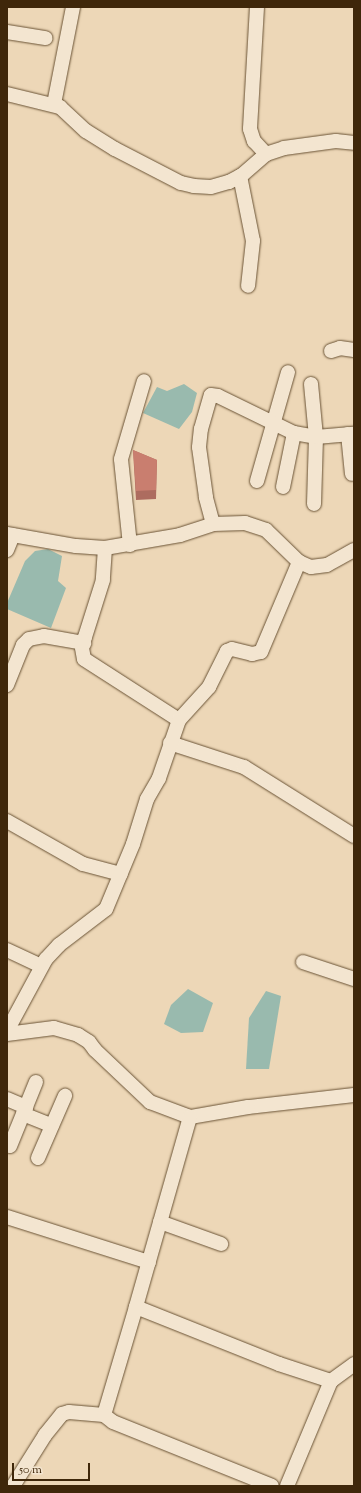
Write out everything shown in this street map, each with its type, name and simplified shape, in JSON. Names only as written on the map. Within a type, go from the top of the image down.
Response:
[{"type":"street","points":[[54,104],[73,7]]},
{"type":"street","points":[[257,7],[250,128],[254,141],[266,154]]},
{"type":"street","points":[[7,32],[46,38]]},
{"type":"street","points":[[7,94],[54,104],[65,111],[86,131],[115,149],[181,183],[211,187],[240,176],[266,154],[298,146],[336,141],[354,143]]},
{"type":"street","points":[[240,176],[253,241],[248,286]]},
{"type":"street","points":[[331,351],[340,348],[354,350]]},
{"type":"street","points":[[257,481],[288,372]]},
{"type":"street","points":[[130,544],[121,459],[144,381]]},
{"type":"street","points":[[311,384],[316,437],[314,504]]},
{"type":"street","points":[[213,524],[206,497],[199,447],[208,398],[216,395],[294,433],[316,437],[351,434],[352,474]]},
{"type":"street","points":[[283,487],[294,433]]},
{"type":"street","points":[[7,550],[10,534],[76,546],[105,548],[180,535],[213,524],[245,523],[259,527],[271,534],[299,562],[319,567],[354,550]]},
{"type":"street","points":[[105,548],[101,591],[84,642],[84,659],[179,720]]},
{"type":"street","points":[[7,1033],[42,966],[59,946],[106,909],[147,799],[159,778],[179,720],[209,687],[227,651],[232,649],[252,654],[261,652],[299,562]]},
{"type":"street","points":[[7,685],[12,661],[29,639],[44,636],[84,642]]},
{"type":"street","points":[[170,743],[244,767],[354,836]]},
{"type":"street","points":[[7,821],[83,864],[120,874]]},
{"type":"street","points":[[7,950],[42,966]]},
{"type":"street","points":[[303,962],[354,979]]},
{"type":"street","points":[[7,1033],[54,1028],[78,1035],[89,1042],[95,1050],[150,1102],[190,1117],[248,1107],[354,1095]]},
{"type":"street","points":[[10,1146],[36,1082]]},
{"type":"street","points":[[38,1158],[65,1096]]},
{"type":"street","points":[[7,1099],[52,1126]]},
{"type":"street","points":[[104,1415],[190,1117]]},
{"type":"street","points":[[7,1217],[149,1262]]},
{"type":"street","points":[[160,1222],[221,1244]]},
{"type":"street","points":[[136,1307],[279,1364],[331,1381]]},
{"type":"street","points":[[287,1486],[331,1381],[354,1364]]},
{"type":"street","points":[[13,1486],[62,1414],[69,1412],[104,1415],[113,1422],[272,1486]]},
{"type":"water","points":[[184,384],[197,393],[192,412],[179,429],[143,413],[157,387],[167,391]]},
{"type":"water","points":[[48,549],[62,556],[58,581],[66,588],[51,628],[7,609],[7,603],[25,561],[35,551]]},
{"type":"water","points":[[188,989],[213,1003],[203,1032],[181,1033],[164,1024],[171,1005]]},
{"type":"water","points":[[266,991],[281,996],[269,1069],[246,1069],[249,1018]]},
{"type":"building","points":[[133,450],[157,460],[156,490],[136,491]]}]
